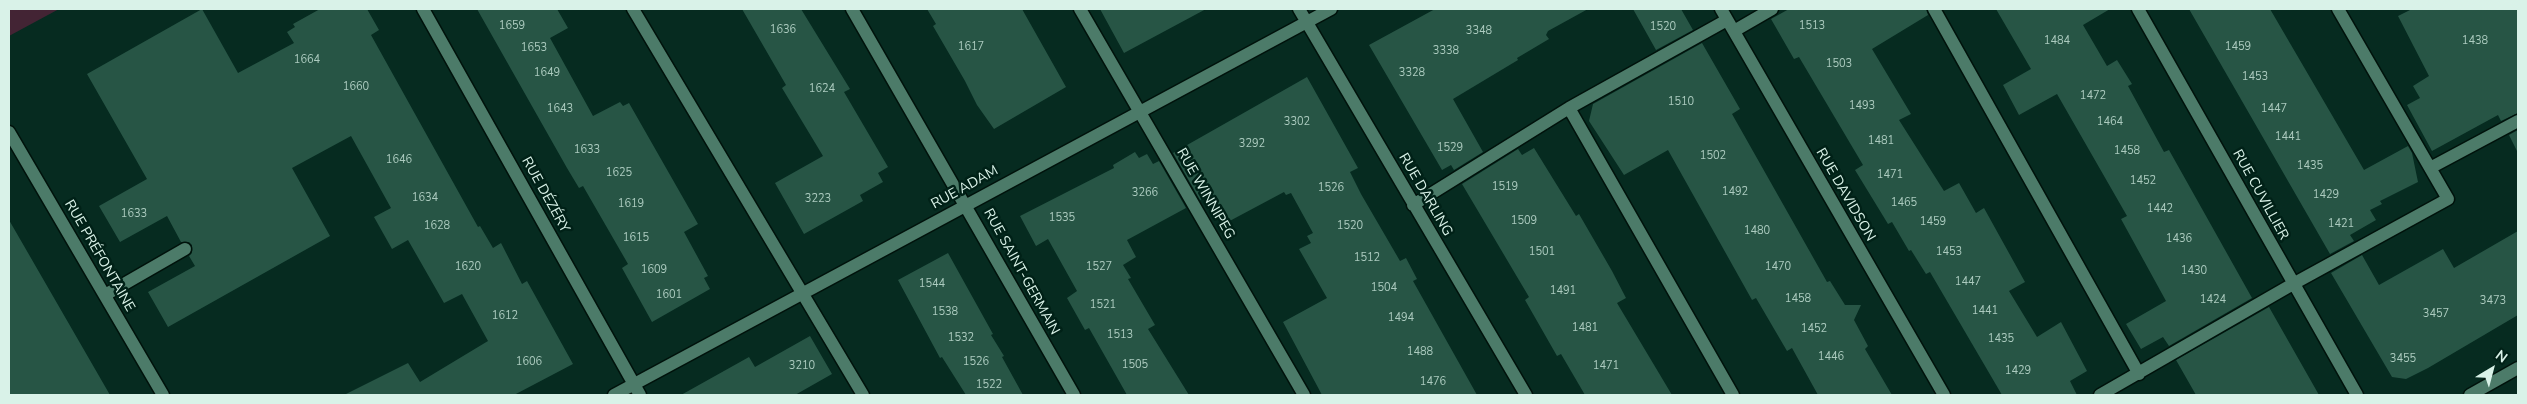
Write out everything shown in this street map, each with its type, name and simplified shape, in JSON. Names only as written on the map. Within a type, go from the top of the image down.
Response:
[{"type":"street","name":"RUE DÉZÉRY","points":[[423,9],[637,390]]},
{"type":"street","points":[[633,9],[863,395]]},
{"type":"street","name":"RUE SAINT-GERMAIN","points":[[852,9],[1074,395]]},
{"type":"street","name":"RUE WINNIPEG","points":[[1080,9],[1304,395]]},
{"type":"street","name":"RUE DARLING","points":[[1300,9],[1412,204],[1526,395]]},
{"type":"street","name":"RUE ADAM","points":[[614,395],[637,390],[802,293],[1331,9]]},
{"type":"street","points":[[1734,31],[1772,9]]},
{"type":"street","points":[[1934,9],[2139,374]]},
{"type":"street","name":"RUE CUVILLIER","points":[[2138,9],[2293,284],[2358,395]]},
{"type":"street","points":[[2100,395],[2293,284],[2448,199],[2338,9]]},
{"type":"street","points":[[1412,204],[1724,14]]},
{"type":"street","name":"RUE DAVIDSON","points":[[1724,14],[1944,395]]},
{"type":"street","points":[[1569,108],[1733,395]]},
{"type":"street","points":[[2430,168],[2518,121]]},
{"type":"street","name":"RUE PRÉFONTAINE","points":[[9,132],[163,395]]},
{"type":"street","points":[[105,295],[185,249]]},
{"type":"street","points":[[2470,395],[2518,368]]},
{"type":"shaded area","points":[[9,9],[59,9],[9,36]]},
{"type":"building","points":[[202,9],[238,73],[294,43],[287,32],[295,27],[293,24],[320,9],[367,9],[379,30],[371,35],[478,227],[480,226],[493,248],[501,243],[522,284],[527,281],[573,364],[514,395],[344,395],[408,363],[420,382],[488,341],[462,294],[444,303],[408,240],[392,249],[374,217],[391,208],[351,136],[292,168],[330,236],[168,327],[148,292],[195,266],[189,256],[192,253],[192,245],[189,242],[181,242],[167,216],[120,242],[99,206],[147,179],[87,74]]},
{"type":"building","points":[[477,9],[557,9],[568,28],[550,38],[593,116],[620,102],[623,106],[629,103],[698,224],[684,232],[708,276],[704,278],[710,289],[652,322],[622,268],[628,264],[583,186],[579,188],[567,168]]},
{"type":"building","points":[[742,9],[801,9],[850,89],[844,92],[888,167],[878,173],[883,182],[860,195],[863,201],[804,234],[775,183],[823,156],[782,88],[786,85]]},
{"type":"building","points":[[927,9],[1022,9],[1066,87],[994,129],[977,105],[933,26],[936,24]]},
{"type":"building","points":[[1100,9],[1206,9],[1124,53]]},
{"type":"building","points":[[1435,9],[1588,9],[1548,31],[1546,35],[1549,39],[1453,99],[1483,152],[1454,170],[1451,165],[1442,170],[1369,45]]},
{"type":"building","points":[[1633,9],[1681,9],[1693,30],[1656,50]]},
{"type":"building","points":[[1789,9],[1926,9],[1928,15],[1872,49],[1911,114],[1899,120],[1944,191],[1959,183],[1976,213],[1984,208],[2025,282],[2009,291],[2037,337],[2061,322],[2087,371],[2070,381],[2077,395],[2002,395],[1930,272],[1926,274],[1911,250],[1909,251],[1892,222],[1888,224],[1855,170],[1863,165],[1799,57],[1794,59],[1771,19]]},
{"type":"building","points":[[1996,9],[2110,9],[2083,25],[2107,66],[2117,60],[2132,84],[2128,86],[2164,152],[2169,150],[2252,298],[2169,346],[2163,337],[2141,349],[2126,324],[2166,301],[2121,219],[2127,216],[2057,94],[2019,115],[2003,85],[2031,69]]},
{"type":"building","points":[[2189,9],[2270,9],[2364,170],[2408,146],[2412,153],[2418,182],[2380,201],[2382,204],[2370,210],[2376,220],[2350,235],[2354,241],[2330,254]]},
{"type":"building","points":[[2412,9],[2518,9],[2518,113],[2501,121],[2498,115],[2432,151],[2407,105],[2420,98],[2413,86],[2429,76],[2398,16]]},
{"type":"building","points":[[1702,43],[1740,109],[1732,114],[1827,282],[1830,281],[1845,305],[1861,305],[1854,320],[1868,346],[1865,349],[1892,395],[1818,395],[1792,348],[1787,351],[1756,298],[1752,300],[1668,150],[1624,175],[1589,121],[1593,104]]},
{"type":"building","points":[[1307,77],[1358,168],[1350,172],[1361,194],[1400,261],[1406,258],[1417,279],[1413,281],[1477,395],[1322,395],[1283,322],[1327,298],[1299,249],[1311,243],[1307,236],[1313,233],[1291,193],[1286,195],[1284,192],[1224,224],[1209,195],[1200,200],[1173,153]]},
{"type":"building","points":[[2518,130],[2518,153],[2509,135]]},
{"type":"building","points":[[1534,148],[1576,216],[1579,214],[1612,271],[1626,298],[1617,303],[1672,395],[1585,395],[1561,354],[1557,356],[1525,300],[1529,297],[1462,184],[1518,149],[1522,155]]},
{"type":"building","points":[[1135,152],[1139,158],[1147,154],[1153,164],[1159,161],[1186,208],[1127,240],[1136,257],[1123,265],[1131,278],[1128,279],[1155,325],[1148,329],[1189,395],[1127,395],[1089,328],[1085,330],[1067,298],[1077,291],[1048,239],[1036,246],[1020,216],[1114,168],[1113,165]]},
{"type":"building","points":[[9,220],[110,395],[9,395]]},
{"type":"building","points":[[2518,231],[2518,315],[2406,379],[2392,377],[2331,273],[2362,255],[2379,285],[2443,249],[2454,268]]},
{"type":"building","points":[[948,253],[993,334],[991,335],[1004,356],[1002,357],[1023,395],[966,395],[942,357],[940,358],[898,280]]},
{"type":"building","points":[[2269,307],[2319,395],[2196,395],[2176,360]]},
{"type":"building","points":[[810,336],[832,374],[795,395],[681,395],[749,357],[755,367]]}]
